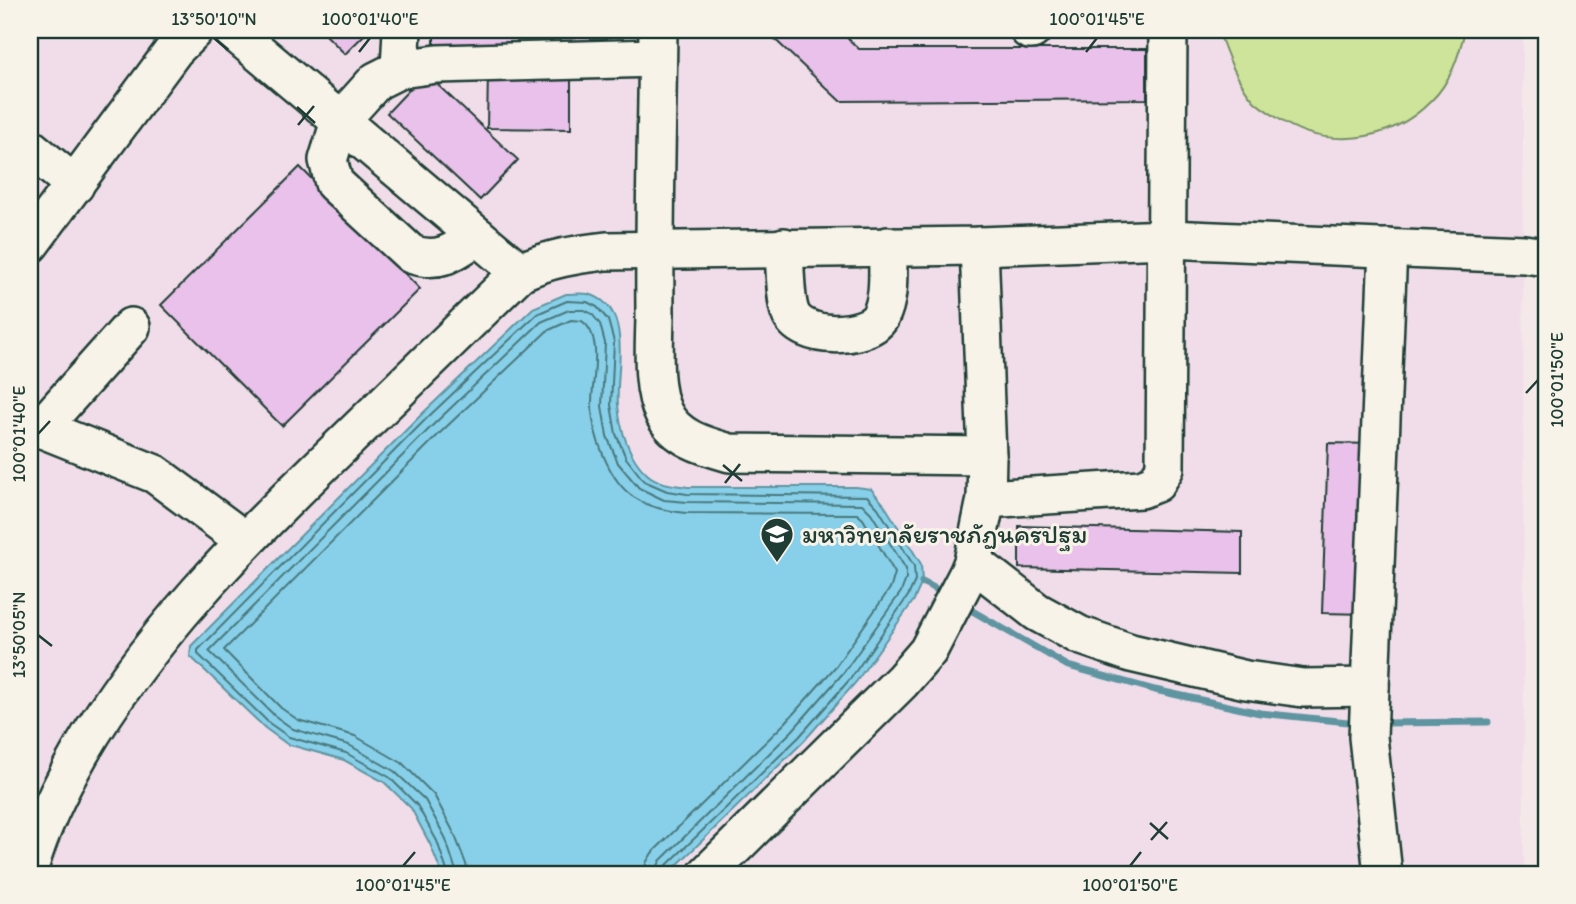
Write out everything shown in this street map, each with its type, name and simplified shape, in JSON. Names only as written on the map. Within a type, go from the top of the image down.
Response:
[{"type":"lane","points":[[232,30],[520,272]]},
{"type":"lane","points":[[400,69],[402,30]]},
{"type":"lane","points":[[986,499],[1141,489],[1156,483],[1165,468],[1168,30]]},
{"type":"lane","points":[[30,244],[75,185],[173,37]]},
{"type":"lane","points":[[477,236],[458,250],[426,260],[411,254],[334,183],[328,160],[340,121],[376,81],[400,69],[437,64],[657,44],[654,251],[656,383],[663,413],[677,431],[699,444],[730,453],[987,456]]},
{"type":"lane","points":[[30,148],[75,185]]},
{"type":"lane","points":[[30,864],[61,788],[91,735],[132,673],[186,604],[244,540],[520,272],[561,256],[606,251],[979,246],[1168,239],[1546,257]]},
{"type":"lane","points":[[707,874],[902,681],[928,651],[970,568],[986,499],[987,456],[979,246]]},
{"type":"lane","points":[[784,247],[790,312],[798,325],[817,334],[867,330],[879,318],[887,295],[888,247]]},
{"type":"lane","points":[[1383,874],[1368,737],[1388,248]]},
{"type":"lane","points":[[131,327],[35,426],[155,474],[244,540]]},
{"type":"lane","points":[[970,568],[1037,612],[1079,635],[1131,653],[1246,680],[1370,693]]},
{"type":"shaded area","name":"มหาวิทยาลัยราชภัฏนครปฐม","points":[[30,30],[1523,30],[1524,874],[30,874]]},
{"type":"green space","points":[[1218,30],[1465,30],[1449,77],[1438,94],[1415,115],[1377,133],[1356,138],[1335,138],[1295,128],[1256,103],[1237,76]]},
{"type":"water","points":[[566,294],[588,294],[603,301],[612,312],[620,342],[618,405],[621,424],[630,451],[647,474],[661,482],[688,487],[871,489],[883,503],[921,564],[922,582],[914,600],[856,682],[804,741],[668,874],[442,874],[411,808],[384,782],[344,760],[287,744],[265,728],[190,656],[191,646],[423,413],[533,308]]},
{"type":"building","points":[[321,30],[369,30],[345,54]]},
{"type":"building","points":[[434,30],[606,30],[605,50],[434,47]]},
{"type":"building","points":[[765,30],[839,30],[859,49],[1147,49],[1147,99],[840,101]]},
{"type":"building","points":[[488,72],[571,73],[571,129],[487,128]]},
{"type":"building","points":[[425,73],[518,160],[480,200],[387,113]]},
{"type":"building","points":[[300,167],[420,289],[282,426],[161,305]]},
{"type":"building","points":[[1328,443],[1372,444],[1367,614],[1322,613]]},
{"type":"building","points":[[1019,526],[1242,532],[1242,573],[1019,568]]},
{"type":"waterway","points":[[922,582],[946,594]]},
{"type":"waterway","points":[[962,605],[1068,666],[1155,690],[1260,713],[1358,723]]},
{"type":"waterway","points":[[1380,723],[1488,722]]},
{"type":"place","name":"มหาวิทยาลัยราชภัฏนครปฐม","points":[[777,564]]}]
